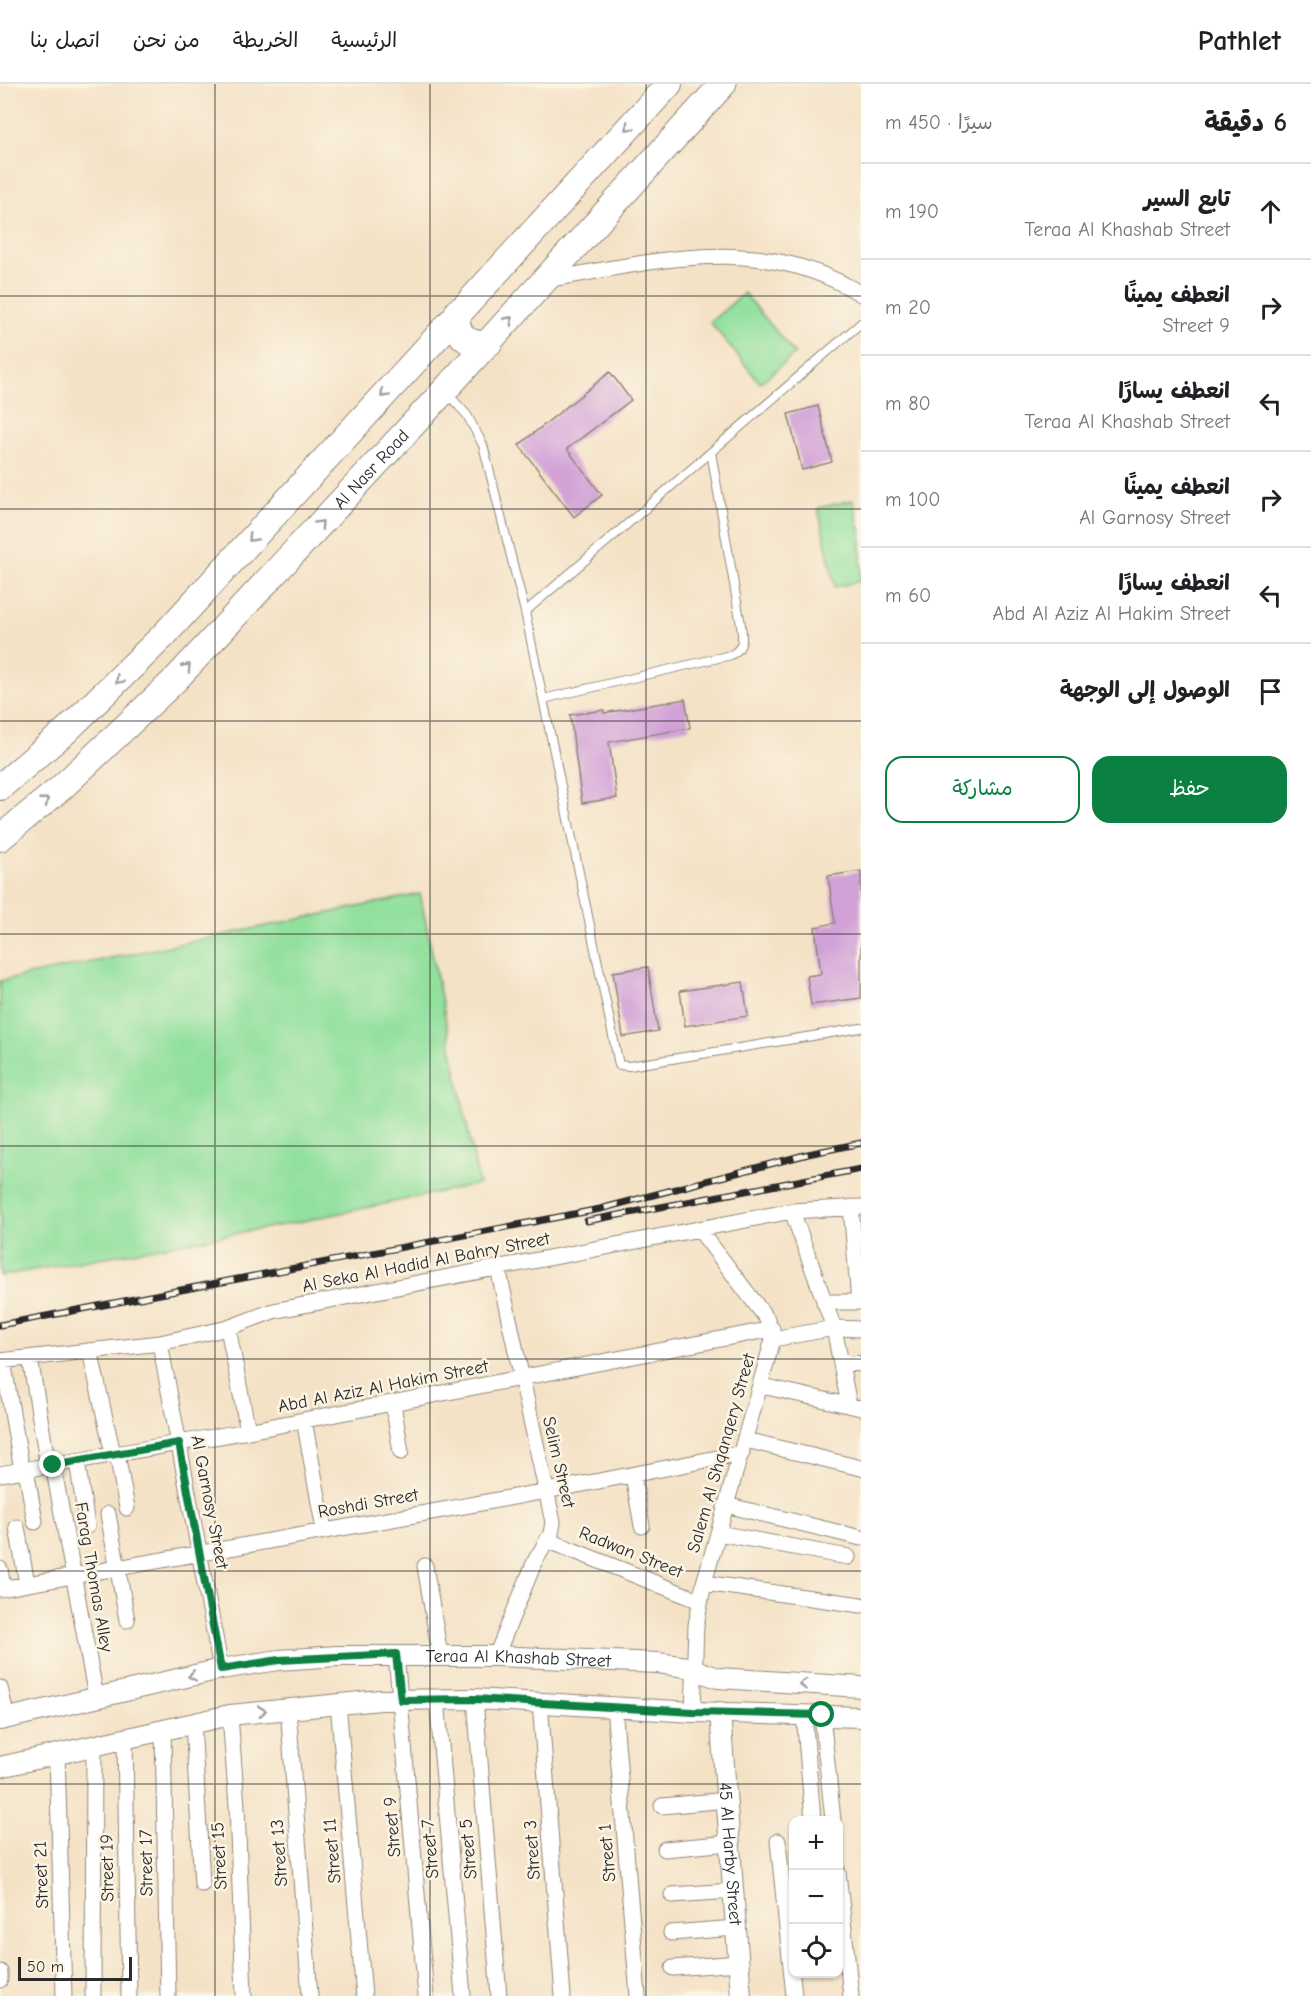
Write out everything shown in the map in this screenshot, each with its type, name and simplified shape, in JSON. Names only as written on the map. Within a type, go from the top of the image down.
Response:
[{"type":"highway","points":[[0,787],[67,730],[148,651],[669,84]]},
{"type":"highway","name":"Al Nasr Road","points":[[0,838],[61,788],[176,679],[489,343],[723,84]]},
{"type":"highway","points":[[458,311],[458,330],[463,338],[472,343],[489,343]]},
{"type":"highway","points":[[404,372],[412,370],[428,374],[444,391]]},
{"type":"street","points":[[545,280],[700,255],[738,255],[776,260],[813,271],[861,294]]},
{"type":"street","points":[[824,1302],[860,1302],[856,1207]]},
{"type":"street","name":"Al Seka Al Hadid Al Bahry Street","points":[[2,1361],[160,1343],[228,1328],[273,1311],[699,1228],[792,1212],[856,1207]]},
{"type":"street","points":[[762,1386],[855,1407],[834,1328],[792,1212]]},
{"type":"street","points":[[699,1228],[767,1319],[772,1334]]},
{"type":"street","name":"Selim Street","points":[[496,1656],[553,1522],[498,1268]]},
{"type":"street","points":[[228,1328],[248,1431]]},
{"type":"street","name":"Abd Al Aziz Al Hakim Street","points":[[0,1474],[248,1431],[772,1334],[834,1328],[861,1329]]},
{"type":"street","name":"Salem Al Shqanqery Street","points":[[693,1712],[693,1670],[700,1601],[762,1386],[772,1334]]},
{"type":"street","name":"Al Garnosy Street","points":[[160,1343],[221,1669]]},
{"type":"street","points":[[90,1351],[127,1508]]},
{"type":"street","name":"Farag Thomas Alley","points":[[30,1358],[96,1697]]},
{"type":"street","points":[[2,1361],[35,1522]]},
{"type":"street","points":[[842,1362],[861,1364]]},
{"type":"street","points":[[393,1404],[401,1452]]},
{"type":"street","points":[[304,1420],[324,1530]]},
{"type":"street","points":[[744,1447],[861,1468]]},
{"type":"street","name":"Roshdi Street","points":[[2,1589],[324,1530],[545,1493],[633,1475],[744,1447]]},
{"type":"street","points":[[77,1461],[87,1526]]},
{"type":"street","points":[[633,1475],[642,1526]]},
{"type":"street","points":[[726,1505],[861,1538]]},
{"type":"street","points":[[108,1514],[127,1620]]},
{"type":"street","points":[[17,1527],[27,1584]]},
{"type":"street","points":[[718,1533],[848,1557]]},
{"type":"street","name":"Radwan Street","points":[[547,1540],[700,1601]]},
{"type":"street","points":[[425,1566],[440,1655]]},
{"type":"street","points":[[0,1569],[2,1589]]},
{"type":"street","points":[[704,1583],[861,1605]]},
{"type":"street","name":"Teraa Al Khashab Street","points":[[4,1719],[221,1669],[279,1660],[396,1654],[496,1656],[658,1664],[693,1670],[718,1678],[861,1687]]},
{"type":"street","name":"Street 9","points":[[396,1654],[426,1996]]},
{"type":"street","points":[[0,1688],[4,1719]]},
{"type":"street","name":"Street 7","points":[[437,1699],[463,1996]]},
{"type":"street","points":[[0,1767],[193,1722],[230,1715],[338,1703],[475,1699],[693,1712],[861,1717]]},
{"type":"street","name":"Street 5","points":[[475,1699],[500,1996]]},
{"type":"street","name":"Street 3","points":[[540,1702],[563,1996]]},
{"type":"street","name":"Street 11","points":[[338,1703],[364,1996]]},
{"type":"street","name":"Street 1","points":[[614,1706],[638,1996]]},
{"type":"street","name":"Street 13","points":[[288,1708],[310,1996]]},
{"type":"street","name":"45 Al Harby Street","points":[[720,1712],[741,1996]]},
{"type":"street","name":"Street 15","points":[[230,1715],[237,1806],[244,1996]]},
{"type":"street","points":[[813,1715],[813,1816]]},
{"type":"street","points":[[813,1715],[832,1816]]},
{"type":"street","points":[[193,1722],[202,1884]]},
{"type":"street","name":"Street 17","points":[[163,1729],[168,1996]]},
{"type":"street","name":"Street 19","points":[[124,1738],[129,1996]]},
{"type":"street","points":[[93,1996],[94,1745]]},
{"type":"street","name":"Street 21","points":[[57,1753],[64,1996]]},
{"type":"street","points":[[662,1806],[727,1800]]},
{"type":"street","points":[[778,1841],[789,1915]]},
{"type":"street","points":[[665,1849],[730,1844]]},
{"type":"street","points":[[672,1895],[733,1890]]},
{"type":"street","points":[[790,1924],[794,1996]]},
{"type":"street","points":[[842,1924],[851,1996]]},
{"type":"street","points":[[671,1933],[736,1928]]},
{"type":"street","points":[[673,1968],[739,1963]]},
{"type":"street","points":[[0,1971],[0,1980]]},
{"type":"lane","points":[[525,612],[861,323]]},
{"type":"lane","points":[[444,391],[467,416],[483,445],[525,612],[619,1065],[629,1066],[861,1028]]},
{"type":"lane","points":[[543,699],[731,655],[739,650],[742,643],[741,625],[711,452]]},
{"type":"green space","points":[[744,293],[795,354],[760,383],[710,322]]},
{"type":"green space","points":[[853,500],[861,534],[861,581],[835,587],[818,508]]},
{"type":"green space","points":[[420,894],[479,1184],[294,1223],[0,1276],[0,981]]},
{"type":"building","points":[[610,372],[631,400],[567,449],[602,495],[574,517],[519,445]]},
{"type":"building","points":[[818,406],[832,462],[802,470],[788,414]]},
{"type":"building","points":[[685,699],[690,728],[609,742],[617,798],[582,803],[570,715],[604,710],[604,713]]},
{"type":"building","points":[[861,871],[861,998],[811,1005],[807,976],[821,974],[815,927],[835,923],[828,876]]},
{"type":"building","points":[[648,967],[658,1031],[623,1037],[613,972]]},
{"type":"building","points":[[743,982],[748,1016],[685,1026],[680,991]]},
{"type":"railway","points":[[0,1325],[600,1209],[808,1154],[861,1143]]},
{"type":"railway","points":[[587,1221],[861,1169]]},
{"type":"route","points":[[53,1465],[179,1443],[221,1669],[279,1660],[396,1654],[401,1700],[475,1699],[693,1712],[822,1715]]}]
